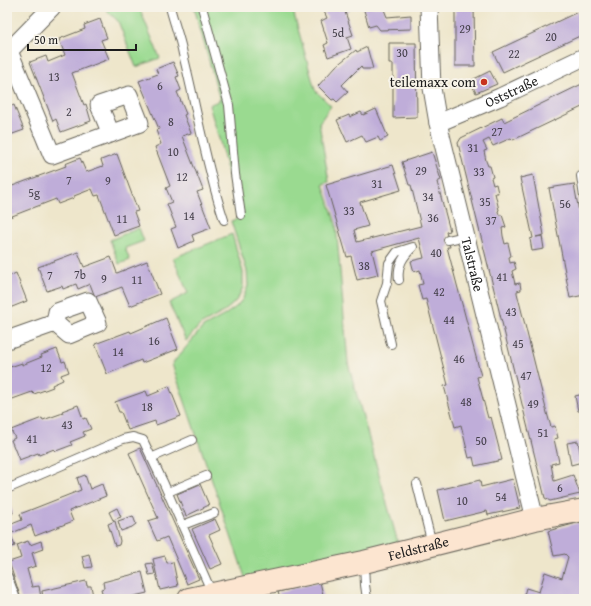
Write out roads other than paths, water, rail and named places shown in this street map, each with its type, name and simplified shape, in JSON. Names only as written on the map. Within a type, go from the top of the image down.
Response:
[{"type":"street","name":"Talstraße","points":[[429,7],[432,88],[439,127],[535,519]]},
{"type":"street","points":[[44,10],[8,52],[52,155],[111,134]]},
{"type":"street","name":"Oststraße","points":[[439,127],[584,56]]},
{"type":"street","points":[[7,340],[55,323]]},
{"type":"street","name":"Feldstraße","points":[[189,599],[213,594],[255,592],[364,562],[535,519],[584,510]]},
{"type":"lane","points":[[170,7],[183,53],[202,142],[224,220]]},
{"type":"lane","points":[[202,7],[229,105],[235,174],[241,215]]},
{"type":"lane","points":[[581,176],[584,197]]},
{"type":"lane","points":[[448,240],[466,236]]},
{"type":"lane","points":[[390,344],[380,300],[387,283],[389,263],[397,252],[417,246],[405,255],[399,266],[399,280]]},
{"type":"lane","points":[[7,488],[123,439],[133,437],[143,440],[168,492],[213,594]]},
{"type":"lane","points":[[151,458],[192,440]]},
{"type":"lane","points":[[168,492],[206,476]]},
{"type":"lane","points":[[417,484],[433,545]]},
{"type":"lane","points":[[182,525],[214,513]]},
{"type":"lane","points":[[364,562],[367,599]]},
{"type":"lane","points":[[7,575],[16,599]]},
{"type":"place","name":"teilemaxx com","points":[[484,82]]}]
